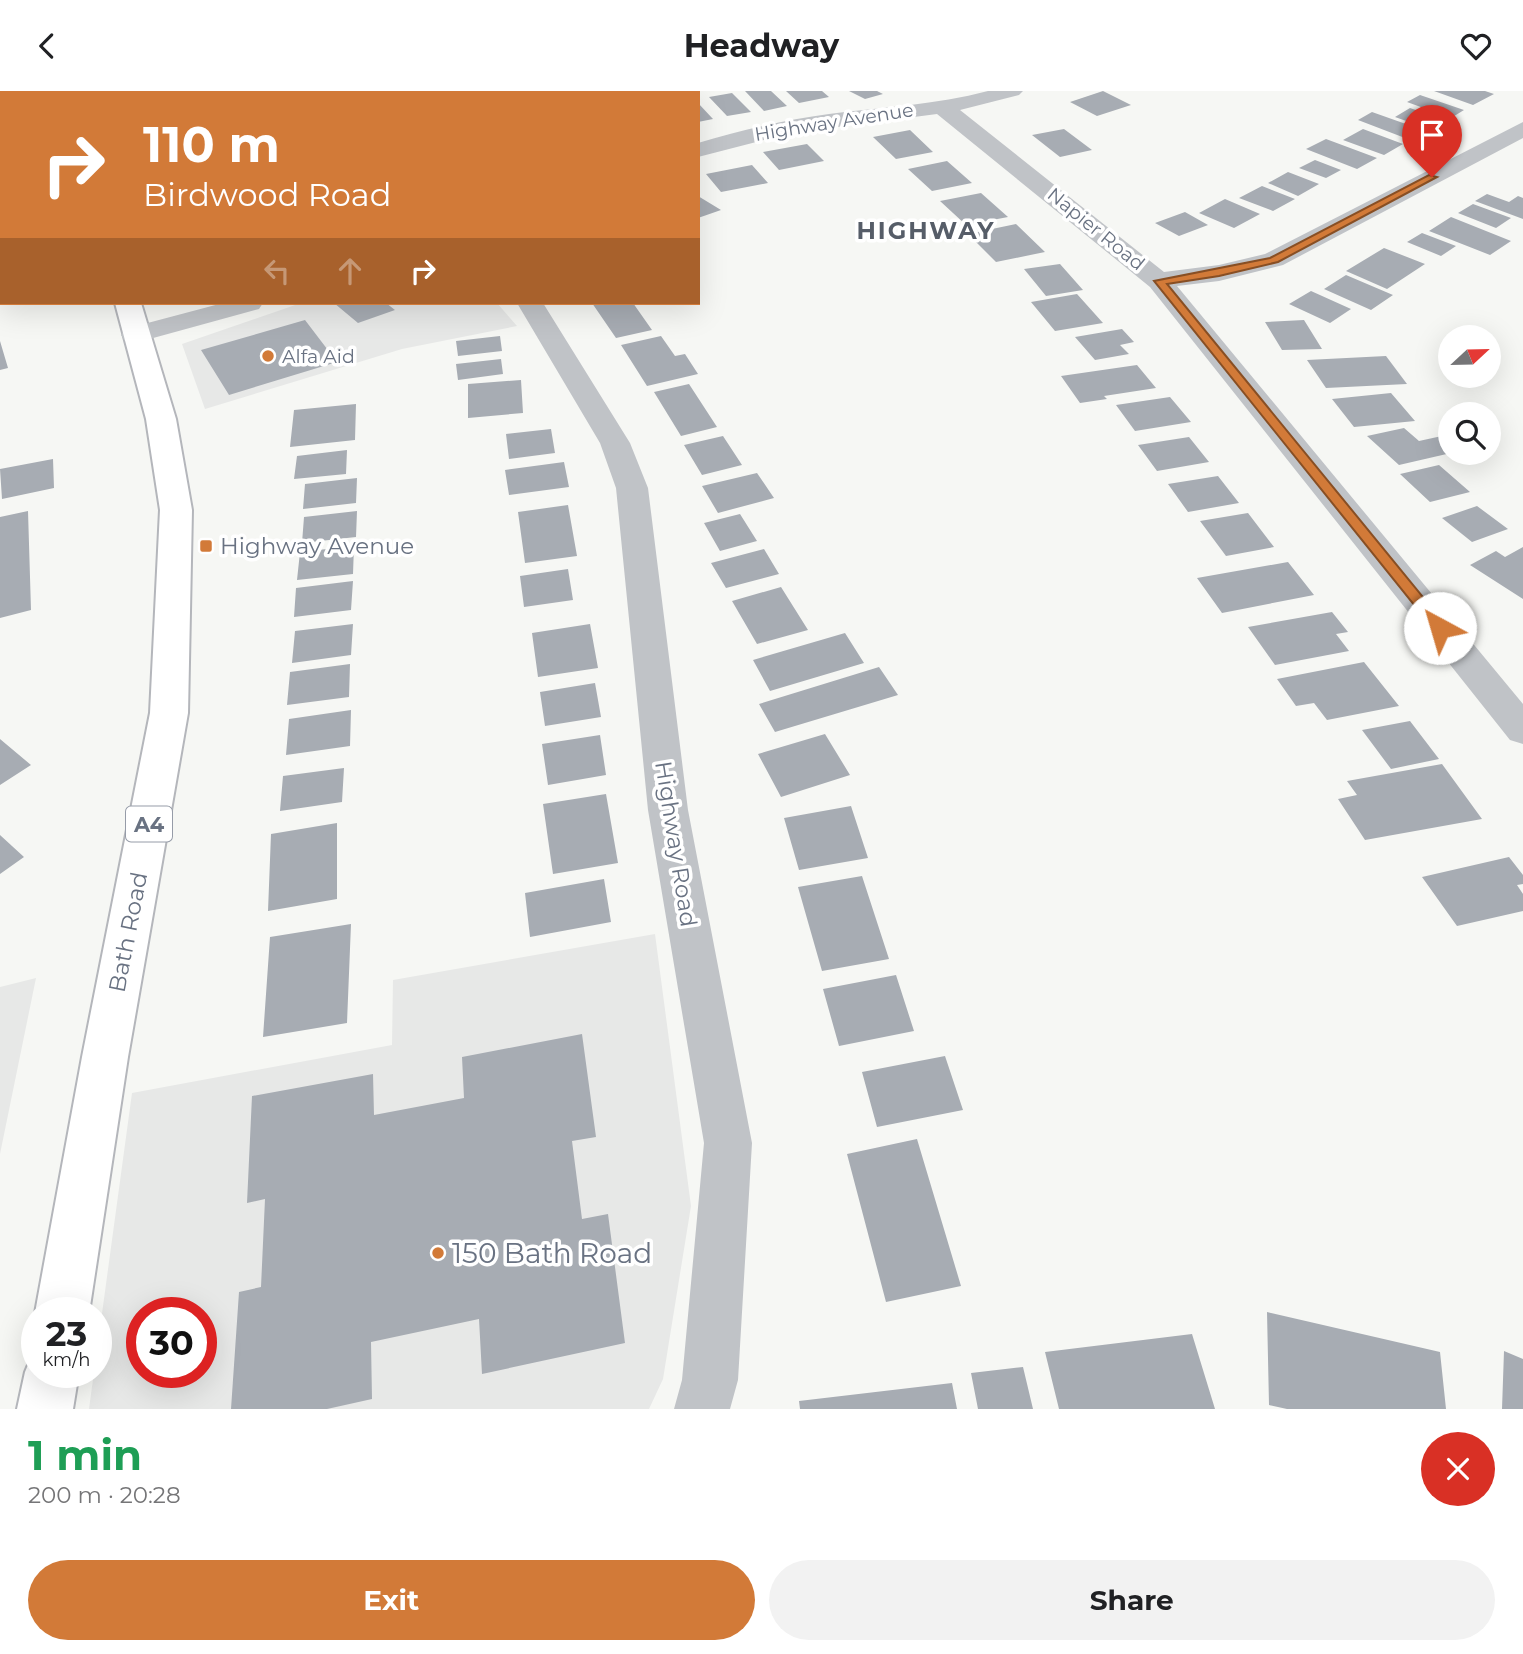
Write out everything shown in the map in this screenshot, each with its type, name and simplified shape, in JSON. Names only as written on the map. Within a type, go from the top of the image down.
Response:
[{"type":"main road","name":"Bath Road","points":[[65,1297],[105,1057],[169,712],[176,510],[161,419],[131,319]]},
{"type":"main road","points":[[46,1409],[49,1388]]},
{"type":"street","name":"Highway Avenue","points":[[700,149],[732,139],[803,125],[941,106],[1004,92]]},
{"type":"street","name":"Napier Road","points":[[941,106],[1159,281],[1523,730]]},
{"type":"street","points":[[1159,281],[1219,273],[1274,260],[1523,129]]},
{"type":"street","points":[[131,319],[178,325],[243,305]]},
{"type":"street","name":"Highway Road","points":[[531,305],[615,443],[632,488],[668,810],[728,1143],[710,1380],[702,1409]]},
{"type":"shaded area","points":[[295,305],[499,305],[517,326],[402,349],[205,409],[182,344]]},
{"type":"shaded area","points":[[655,934],[691,1206],[663,1379],[649,1409],[89,1409],[92,1388],[112,1388],[112,1297],[104,1297],[132,1093],[392,1045],[393,980]]},
{"type":"shaded area","points":[[36,978],[0,1154],[0,987]]},
{"type":"building","points":[[745,91],[771,91],[787,106],[764,111]]},
{"type":"building","points":[[786,91],[822,91],[829,97],[799,103]]},
{"type":"building","points":[[849,91],[877,91],[883,94],[865,99]]},
{"type":"building","points":[[1103,91],[1131,105],[1097,116],[1070,102]]},
{"type":"building","points":[[1434,91],[1485,91],[1494,94],[1473,105]]},
{"type":"building","points":[[732,93],[751,112],[727,116],[709,97]]},
{"type":"building","points":[[1420,95],[1464,110],[1451,118],[1407,102]]},
{"type":"building","points":[[700,105],[713,119],[700,122]]},
{"type":"building","points":[[1410,108],[1441,119],[1426,128],[1395,117]]},
{"type":"building","points":[[1372,112],[1420,129],[1405,138],[1358,120]]},
{"type":"building","points":[[1064,129],[1092,150],[1060,157],[1032,135]]},
{"type":"building","points":[[1363,129],[1403,144],[1384,155],[1343,140]]},
{"type":"building","points":[[910,130],[933,152],[896,159],[873,137]]},
{"type":"building","points":[[1326,139],[1377,158],[1357,169],[1306,149]]},
{"type":"building","points":[[807,144],[824,161],[779,170],[763,152]]},
{"type":"building","points":[[1315,160],[1341,170],[1326,178],[1299,168]]},
{"type":"building","points":[[947,161],[972,183],[932,191],[908,169]]},
{"type":"building","points":[[752,165],[768,183],[721,192],[706,174]]},
{"type":"building","points":[[1288,172],[1319,184],[1298,196],[1268,183]]},
{"type":"building","points":[[1262,186],[1295,199],[1273,211],[1239,198]]},
{"type":"building","points":[[981,193],[1008,217],[966,225],[940,201]]},
{"type":"building","points":[[1487,194],[1509,202],[1518,196],[1523,198],[1523,219],[1475,201]]},
{"type":"building","points":[[700,197],[721,210],[700,217]]},
{"type":"building","points":[[1225,199],[1260,214],[1234,228],[1199,213]]},
{"type":"building","points":[[1473,204],[1511,218],[1496,228],[1458,213]]},
{"type":"building","points":[[1185,212],[1208,225],[1179,236],[1155,223]]},
{"type":"building","points":[[1451,217],[1511,241],[1490,255],[1429,231]]},
{"type":"building","points":[[1016,224],[1045,252],[996,262],[968,234]]},
{"type":"building","points":[[1422,233],[1456,246],[1441,256],[1407,242]]},
{"type":"building","points":[[1384,248],[1425,264],[1387,289],[1346,271]]},
{"type":"building","points":[[1060,264],[1083,290],[1046,296],[1024,269]]},
{"type":"building","points":[[1346,275],[1393,295],[1371,310],[1324,289]]},
{"type":"building","points":[[1311,291],[1351,309],[1330,323],[1289,304]]},
{"type":"building","points":[[1077,294],[1103,323],[1055,331],[1031,302]]},
{"type":"building","points":[[336,305],[389,305],[395,310],[358,323]]},
{"type":"building","points":[[593,305],[634,305],[652,330],[616,338]]},
{"type":"building","name":"Alfa Aid","points":[[305,320],[337,362],[229,395],[201,350]]},
{"type":"building","points":[[1304,320],[1322,349],[1282,350],[1265,322]]},
{"type":"building","points":[[1122,329],[1134,342],[1120,345],[1129,354],[1095,360],[1075,337]]},
{"type":"building","points":[[500,336],[502,351],[458,356],[456,341]]},
{"type":"building","points":[[661,336],[675,356],[685,354],[698,374],[647,386],[621,345]]},
{"type":"building","points":[[0,341],[8,368],[0,370]]},
{"type":"building","points":[[1386,356],[1407,384],[1326,388],[1307,360]]},
{"type":"building","points":[[501,359],[503,374],[458,380],[456,364]]},
{"type":"building","points":[[1137,365],[1156,388],[1104,396],[1107,399],[1080,403],[1061,376]]},
{"type":"building","points":[[521,380],[523,413],[468,418],[468,384]]},
{"type":"building","points":[[689,384],[717,427],[681,436],[654,392]]},
{"type":"building","points":[[1391,393],[1415,421],[1354,427],[1332,399]]},
{"type":"building","points":[[1170,397],[1191,422],[1135,431],[1116,405]]},
{"type":"building","points":[[356,404],[355,440],[290,447],[294,410]]},
{"type":"building","points":[[1404,428],[1419,441],[1438,437],[1438,456],[1399,465],[1367,436]]},
{"type":"building","points":[[551,429],[555,453],[509,459],[506,434]]},
{"type":"building","points":[[723,436],[742,465],[702,475],[684,445]]},
{"type":"building","points":[[1189,437],[1209,462],[1157,471],[1138,445]]},
{"type":"building","points":[[347,450],[346,474],[294,479],[297,456]]},
{"type":"building","points":[[53,459],[54,488],[2,499],[0,469]]},
{"type":"building","points":[[564,462],[569,487],[509,495],[505,470]]},
{"type":"building","points":[[1439,465],[1470,492],[1430,502],[1400,474]]},
{"type":"building","points":[[757,473],[774,498],[718,513],[702,486]]},
{"type":"building","points":[[1218,476],[1239,503],[1188,512],[1168,484]]},
{"type":"building","points":[[357,478],[356,503],[303,509],[305,484]]},
{"type":"building","points":[[568,505],[577,556],[525,563],[518,512]]},
{"type":"building","points":[[1477,506],[1508,529],[1472,542],[1442,518]]},
{"type":"building","points":[[28,511],[31,610],[0,618],[0,517]]},
{"type":"building","points":[[357,511],[356,537],[302,543],[304,517]]},
{"type":"building","points":[[1248,513],[1274,547],[1226,556],[1200,521]]},
{"type":"building","points":[[740,514],[757,541],[720,551],[704,523]]},
{"type":"building","points":[[354,546],[353,574],[297,580],[300,552]]},
{"type":"building","points":[[1523,547],[1523,599],[1470,565],[1496,551],[1505,557]]},
{"type":"building","points":[[764,549],[779,574],[726,588],[711,563]]},
{"type":"building","points":[[1288,562],[1314,595],[1222,613],[1197,578]]},
{"type":"building","points":[[568,569],[573,600],[524,607],[520,576]]},
{"type":"building","points":[[353,581],[351,610],[294,617],[296,588]]},
{"type":"building","points":[[781,587],[808,630],[757,644],[732,601]]},
{"type":"building","points":[[1332,612],[1348,632],[1336,634],[1349,651],[1275,665],[1248,627]]},
{"type":"building","points":[[353,624],[351,655],[292,663],[295,631]]},
{"type":"building","points":[[590,624],[598,668],[538,677],[532,633]]},
{"type":"building","points":[[845,633],[864,663],[770,691],[753,660]]},
{"type":"building","points":[[1364,662],[1399,706],[1327,720],[1314,703],[1296,706],[1277,679]]},
{"type":"building","points":[[350,664],[349,697],[287,705],[290,672]]},
{"type":"building","points":[[879,667],[898,695],[775,732],[759,704]]},
{"type":"building","points":[[595,683],[601,717],[545,726],[540,692]]},
{"type":"building","points":[[351,710],[350,746],[286,755],[289,719]]},
{"type":"building","points":[[1410,721],[1439,759],[1391,769],[1362,730]]},
{"type":"building","points":[[825,734],[850,775],[781,797],[758,754]]},
{"type":"building","points":[[600,735],[606,775],[548,785],[542,744]]},
{"type":"building","points":[[0,739],[31,765],[0,785]]},
{"type":"building","points":[[1442,764],[1482,819],[1365,840],[1338,799],[1357,795],[1347,781]]},
{"type":"building","points":[[344,768],[342,802],[280,811],[283,776]]},
{"type":"building","points":[[606,794],[618,863],[553,874],[543,804]]},
{"type":"building","points":[[851,806],[868,858],[799,870],[784,818]]},
{"type":"building","points":[[337,823],[337,899],[268,911],[271,834]]},
{"type":"building","points":[[0,835],[24,857],[0,874]]},
{"type":"building","points":[[1509,857],[1523,875],[1523,884],[1517,885],[1523,894],[1523,911],[1457,926],[1422,877]]},
{"type":"building","points":[[862,876],[889,959],[822,971],[798,887]]},
{"type":"building","points":[[604,879],[611,922],[530,937],[525,893]]},
{"type":"building","points":[[351,924],[347,1023],[263,1037],[270,937]]},
{"type":"building","points":[[896,975],[914,1031],[839,1046],[823,989]]},
{"type":"building","name":"150 Bath Road","points":[[582,1034],[596,1137],[572,1141],[582,1219],[608,1214],[625,1343],[482,1374],[479,1319],[371,1342],[372,1399],[327,1409],[231,1409],[239,1292],[261,1287],[265,1199],[247,1203],[252,1096],[373,1074],[374,1115],[464,1098],[462,1057]]},
{"type":"building","points":[[945,1056],[963,1110],[877,1127],[862,1072]]},
{"type":"building","points":[[917,1139],[961,1286],[886,1302],[847,1154]]},
{"type":"building","points":[[1267,1312],[1440,1352],[1446,1409],[1287,1409],[1269,1405]]},
{"type":"building","points":[[1192,1334],[1215,1409],[1059,1409],[1045,1352]]},
{"type":"building","points":[[1504,1351],[1523,1359],[1523,1409],[1502,1409]]},
{"type":"building","points":[[1023,1367],[1033,1409],[978,1409],[971,1373]]},
{"type":"building","points":[[952,1383],[957,1409],[800,1409],[799,1401]]},
{"type":"place","name":"Alfa Aid","points":[[268,356]]},
{"type":"place","name":"Highway Avenue","points":[[206,546]]},
{"type":"place","name":"150 Bath Road","points":[[438,1253]]},
{"type":"district","name":"HIGHWAY","points":[[926,230]]},
{"type":"route","points":[[1432,177],[1274,260],[1219,273],[1159,281],[1440,628]]}]
